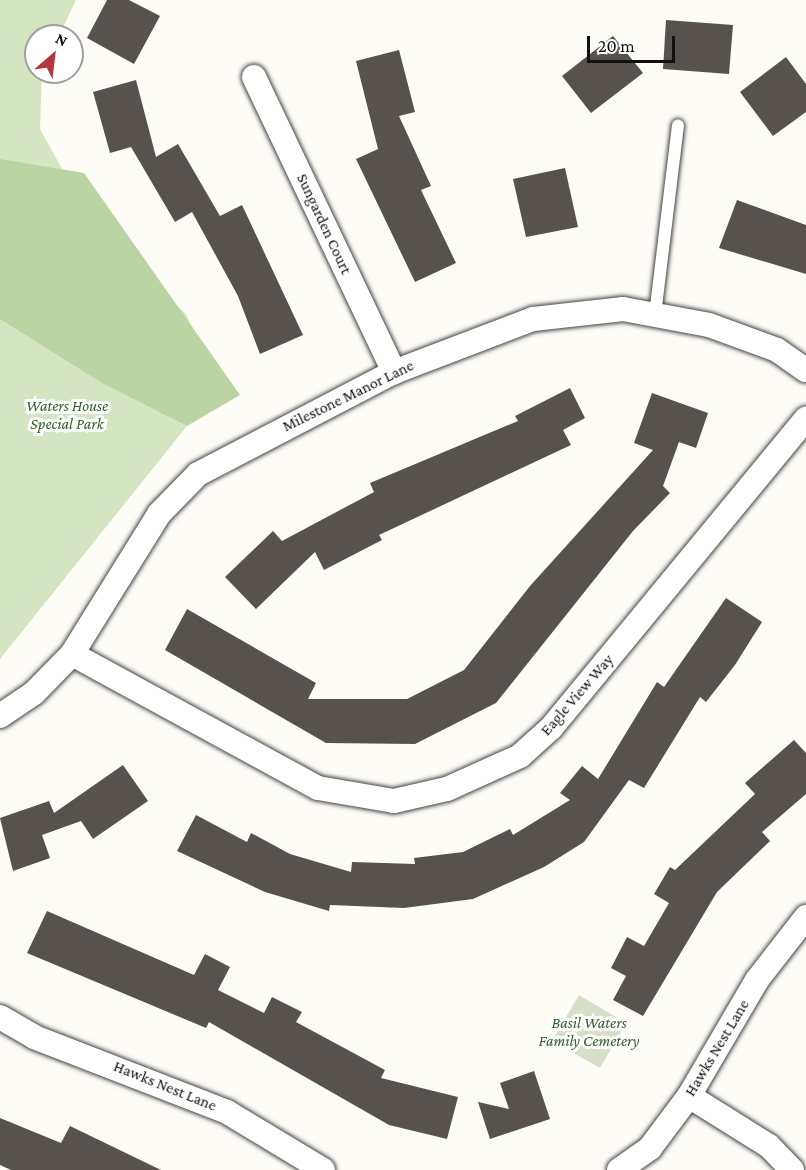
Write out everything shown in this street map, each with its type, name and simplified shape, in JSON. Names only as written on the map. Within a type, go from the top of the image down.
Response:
[{"type":"street","name":"Sungarden Court","points":[[254,77],[394,372]]},
{"type":"street","name":"Milestone Manor Lane","points":[[0,716],[34,693],[72,654],[159,514],[198,474],[394,372],[532,319],[624,309],[709,325],[777,350],[806,370]]},
{"type":"street","name":"Eagle View Way","points":[[72,654],[318,788],[394,801],[447,789],[520,756],[551,728],[806,419]]},
{"type":"street","name":"Hawks Nest Lane","points":[[619,1170],[650,1148],[689,1096],[757,980],[806,917]]},
{"type":"street","name":"Hawks Nest Lane","points":[[0,1017],[34,1037],[227,1112],[322,1170]]},
{"type":"street","points":[[689,1096],[769,1146],[792,1170]]},
{"type":"lane","points":[[655,315],[678,125]]},
{"type":"green space","name":"Waters House Special Park","points":[[0,0],[76,0],[65,24],[24,24],[24,84],[42,84],[40,129],[100,237],[185,313],[221,383],[164,414],[187,426],[0,659]]},
{"type":"green space","points":[[0,159],[84,173],[240,395],[187,426],[102,383],[0,319]]},
{"type":"green space","name":"Basil Waters Family Cemetery","points":[[579,995],[626,1023],[600,1068],[552,1041]]},
{"type":"building","points":[[107,0],[129,0],[160,16],[134,64],[87,38]]},
{"type":"building","points":[[666,20],[733,25],[729,74],[663,69]]},
{"type":"building","points":[[613,36],[643,73],[591,113],[562,76]]},
{"type":"building","points":[[399,50],[415,112],[399,116],[431,186],[421,190],[456,263],[415,282],[356,159],[378,149],[356,61]]},
{"type":"building","points":[[786,57],[806,84],[806,112],[773,136],[740,92]]},
{"type":"building","points":[[136,80],[156,157],[178,144],[220,216],[242,205],[303,335],[260,354],[238,296],[192,212],[175,222],[131,147],[110,153],[93,92]]},
{"type":"building","points":[[565,168],[578,227],[526,237],[513,179]]},
{"type":"building","points":[[737,200],[806,225],[806,274],[719,248]]},
{"type":"building","points":[[570,388],[585,418],[563,430],[571,445],[379,535],[382,540],[324,570],[315,552],[256,609],[225,577],[273,531],[282,541],[374,492],[370,483],[518,421],[515,416]]},
{"type":"building","points":[[652,393],[708,413],[696,448],[679,442],[663,486],[670,493],[633,531],[496,703],[415,744],[326,743],[165,650],[187,609],[316,683],[308,699],[407,699],[464,670],[530,586],[653,450],[634,443]]},
{"type":"building","points":[[726,598],[762,622],[735,665],[706,702],[700,697],[644,788],[629,780],[584,842],[544,867],[473,899],[404,908],[330,905],[329,911],[265,892],[177,851],[196,815],[247,842],[251,833],[290,854],[351,872],[352,862],[415,864],[414,858],[463,852],[510,829],[513,835],[570,800],[560,793],[582,766],[598,779],[657,682],[664,687]]},
{"type":"building","points":[[794,740],[806,753],[806,794],[762,832],[770,841],[717,892],[643,1016],[613,1000],[626,976],[611,968],[627,937],[644,946],[669,903],[654,894],[670,867],[675,870],[755,794],[745,783]]},
{"type":"building","points":[[123,765],[148,801],[93,839],[81,821],[42,835],[50,858],[13,871],[0,818],[49,801],[54,813]]},
{"type":"building","points":[[47,911],[194,975],[205,954],[230,967],[218,990],[264,1013],[272,997],[302,1012],[296,1022],[385,1070],[381,1078],[458,1097],[447,1139],[389,1125],[209,1022],[206,1028],[27,953]]},
{"type":"building","points":[[534,1071],[550,1119],[490,1139],[478,1102],[509,1109],[500,1083]]},
{"type":"building","points":[[0,1118],[61,1143],[70,1126],[161,1170],[11,1170],[0,1165]]}]
